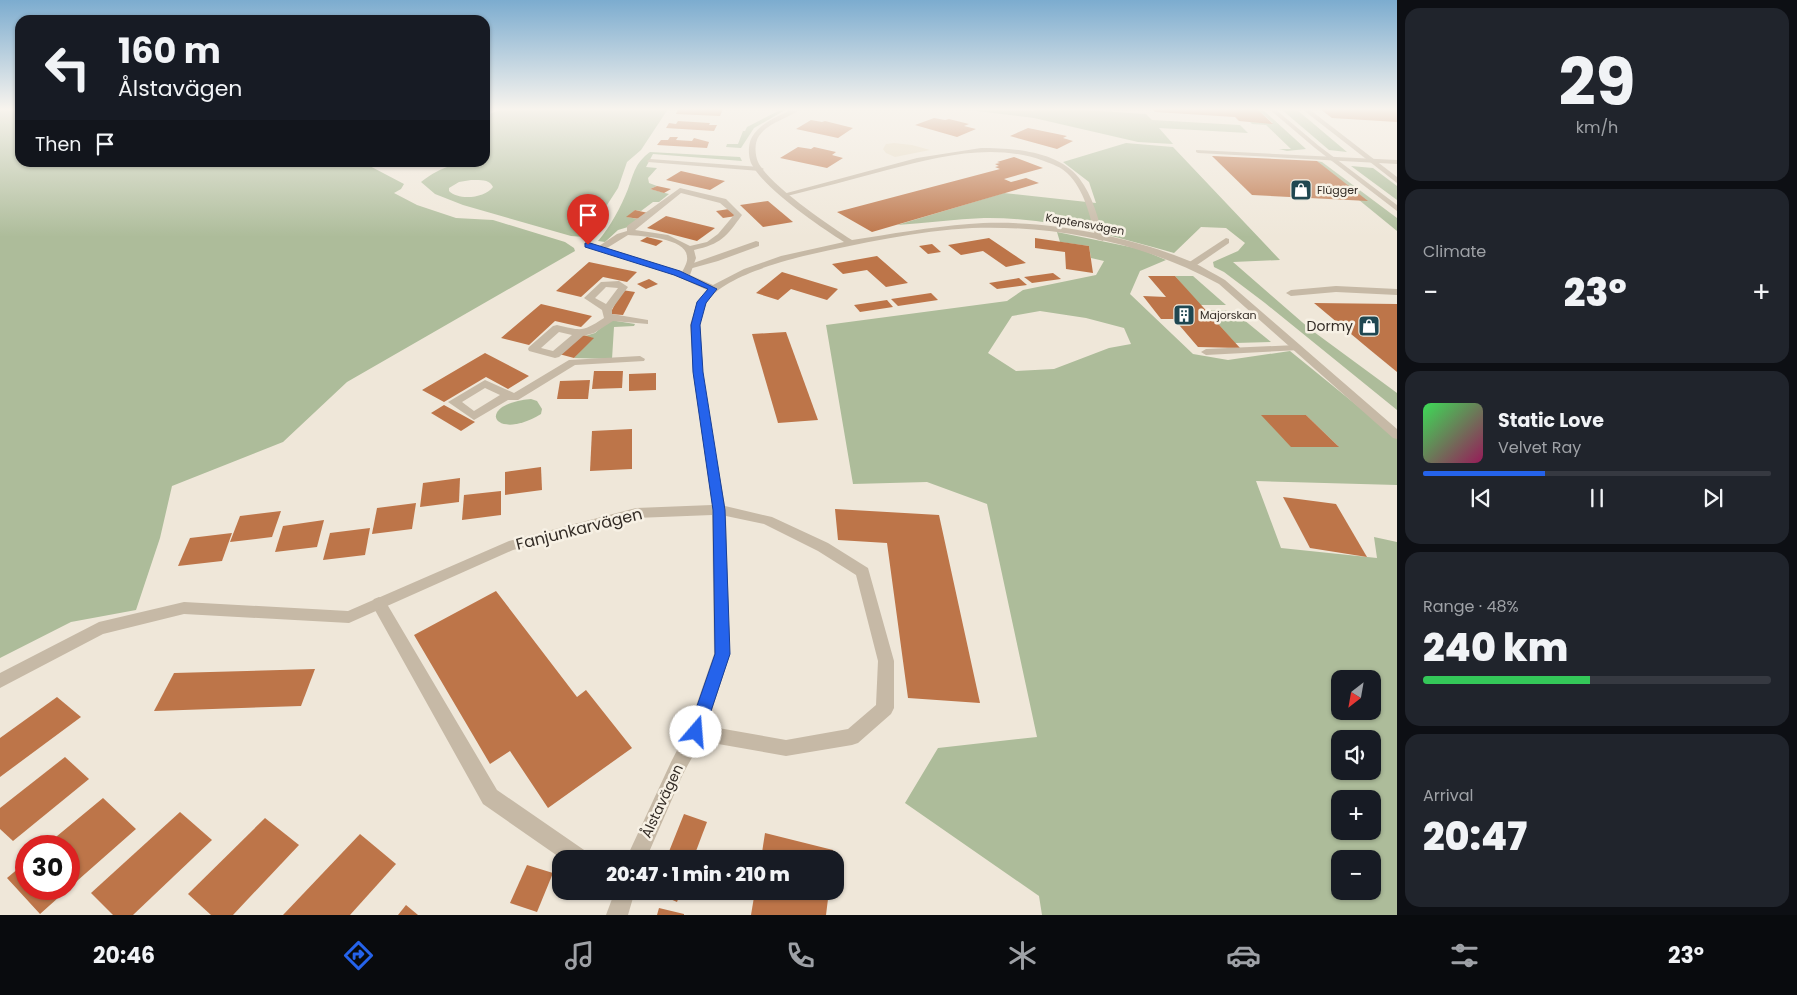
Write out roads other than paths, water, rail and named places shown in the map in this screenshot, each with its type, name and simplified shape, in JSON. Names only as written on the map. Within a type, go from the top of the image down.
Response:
[{"type":"street","points":[[753,152],[756,163],[768,178],[836,234],[850,242]]},
{"type":"street","points":[[787,194],[960,152]]},
{"type":"street","points":[[1016,152],[1026,153],[1060,165],[1071,174],[1083,191],[1094,214],[1100,239]]},
{"type":"street","points":[[1211,152],[1397,162]]},
{"type":"street","points":[[1324,152],[1397,209]]},
{"type":"street","points":[[1358,152],[1397,181]]},
{"type":"street","points":[[650,161],[760,169]]},
{"type":"street","points":[[632,232],[630,228],[680,190],[723,201],[738,215],[721,236],[710,244],[689,249]]},
{"type":"street","name":"Kaptensvägen","points":[[713,289],[747,271],[784,258],[850,242],[971,226],[1016,226],[1061,230],[1166,255],[1191,265],[1222,282],[1397,435]]},
{"type":"street","points":[[600,249],[619,236],[632,232],[646,233],[680,242],[689,249],[692,257],[685,277]]},
{"type":"street","points":[[1191,265],[1226,242]]},
{"type":"street","points":[[689,266],[756,244]]},
{"type":"street","points":[[588,245],[685,277],[713,289]]},
{"type":"street","name":"Ålstavägen","points":[[640,850],[677,768],[696,732],[722,654],[719,510],[698,372],[695,325],[702,302],[713,289]]},
{"type":"street","points":[[1291,293],[1336,290],[1397,292]]},
{"type":"street","points":[[555,355],[579,334],[590,331],[609,313],[644,322]]},
{"type":"street","points":[[579,334],[557,328],[533,349],[573,362],[640,359]]},
{"type":"street","points":[[1206,352],[1296,348]]},
{"type":"street","points":[[508,395],[514,398],[573,362]]},
{"type":"street","name":"Fanjunkarvägen","points":[[0,681],[99,628],[184,608],[349,617],[509,546],[636,513],[719,510],[767,520],[823,547],[864,572],[886,661],[885,708],[852,736],[786,748],[696,732]]},
{"type":"street","points":[[379,603],[490,798],[567,850]]},
{"type":"street","points":[[617,915],[622,900]]},
{"type":"place","name":"Flügger","points":[[1301,190]]},
{"type":"place","name":"Majorskan","points":[[1184,315]]},
{"type":"place","name":"Dormy","points":[[1369,326]]}]
